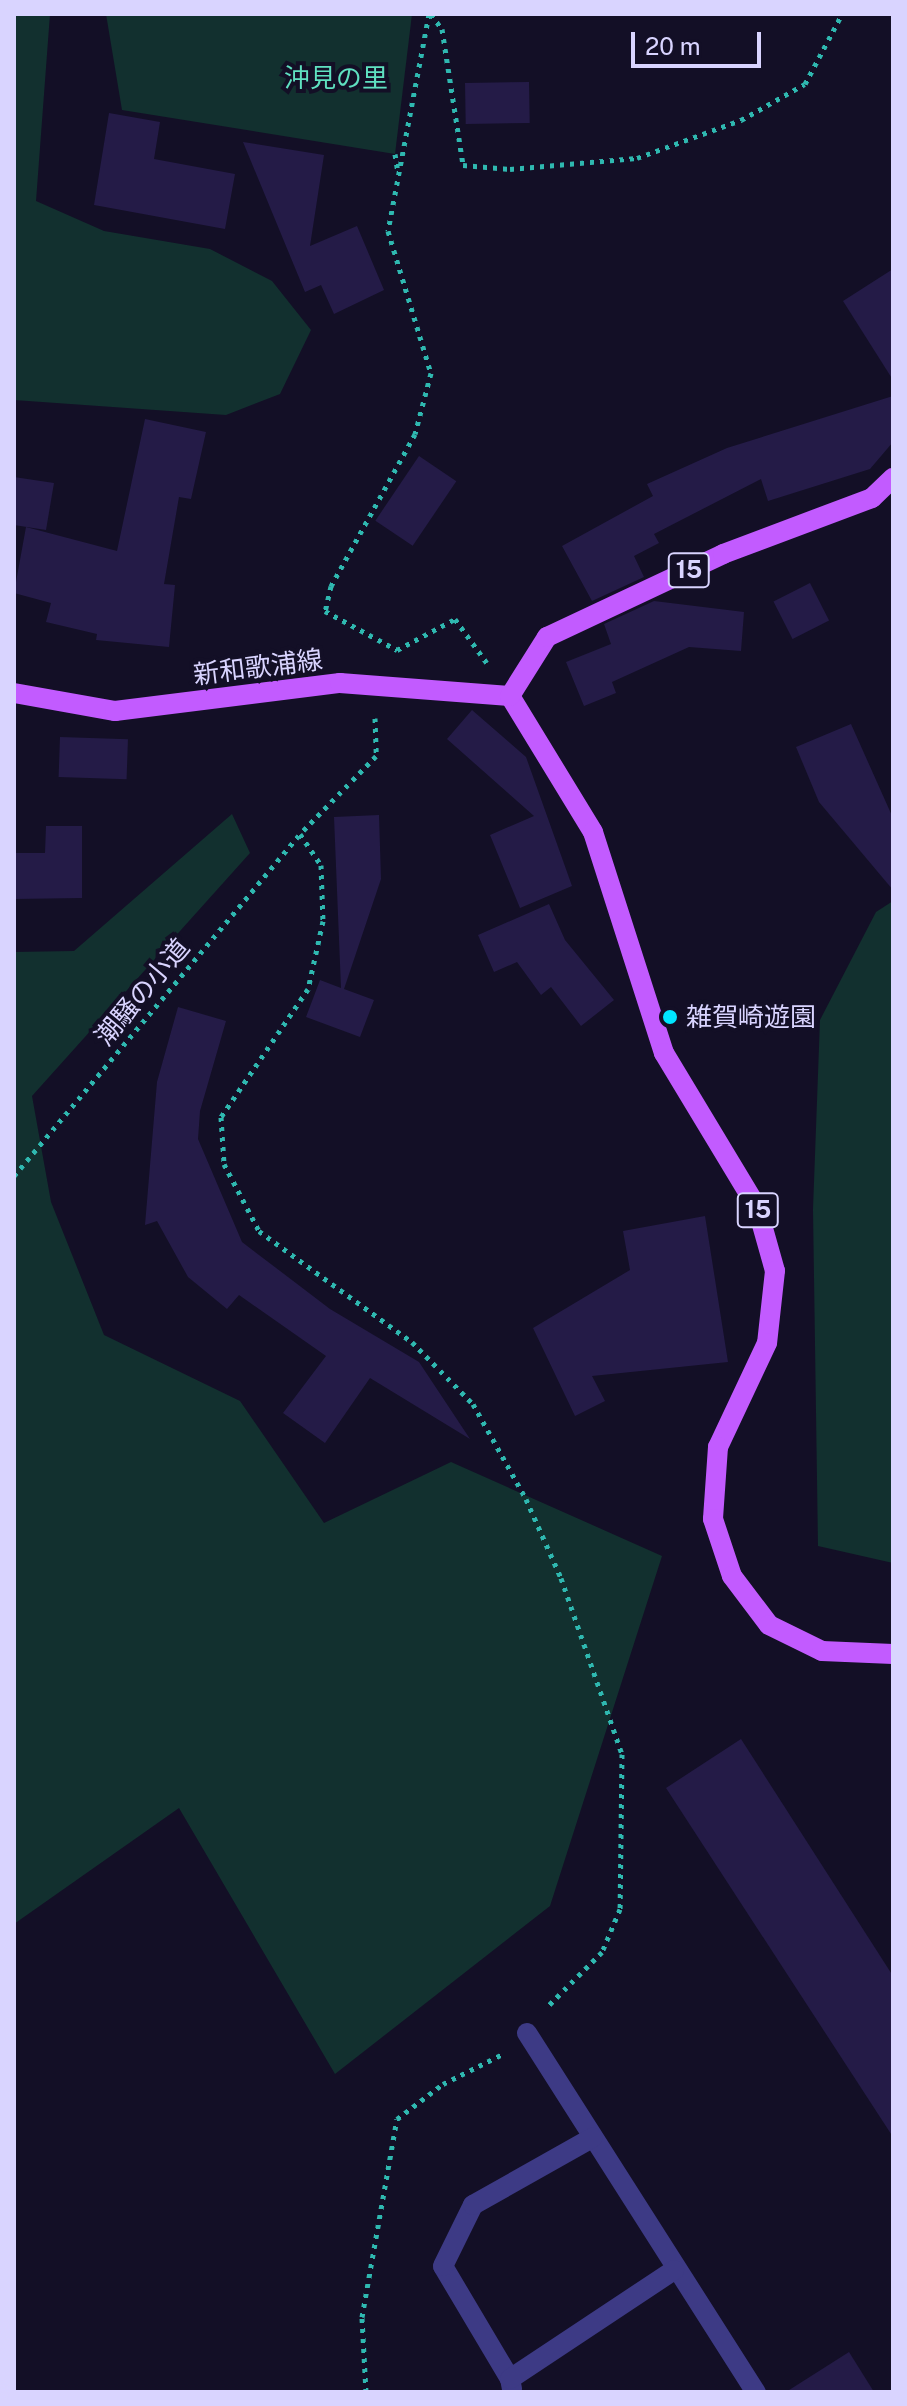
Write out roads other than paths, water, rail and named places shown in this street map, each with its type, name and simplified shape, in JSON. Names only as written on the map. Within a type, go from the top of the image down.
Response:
[{"type":"main road","name":"15","points":[[893,478],[872,498],[723,554],[547,637],[510,696],[593,832],[664,1053],[757,1207],[775,1271],[767,1343],[718,1447],[713,1519],[732,1576],[769,1625],[822,1651],[893,1654]]},
{"type":"main road","name":"新和歌浦線","points":[[14,693],[115,711],[340,683],[510,696]]},
{"type":"street","points":[[527,2033],[674,2270],[756,2392]]},
{"type":"street","points":[[592,2138],[473,2205],[443,2266],[511,2385],[674,2270]]},
{"type":"place","name":"雑賀崎遊園","points":[[670,1017]]},
{"type":"park label","name":"沖見の里","points":[[336,78]]}]
